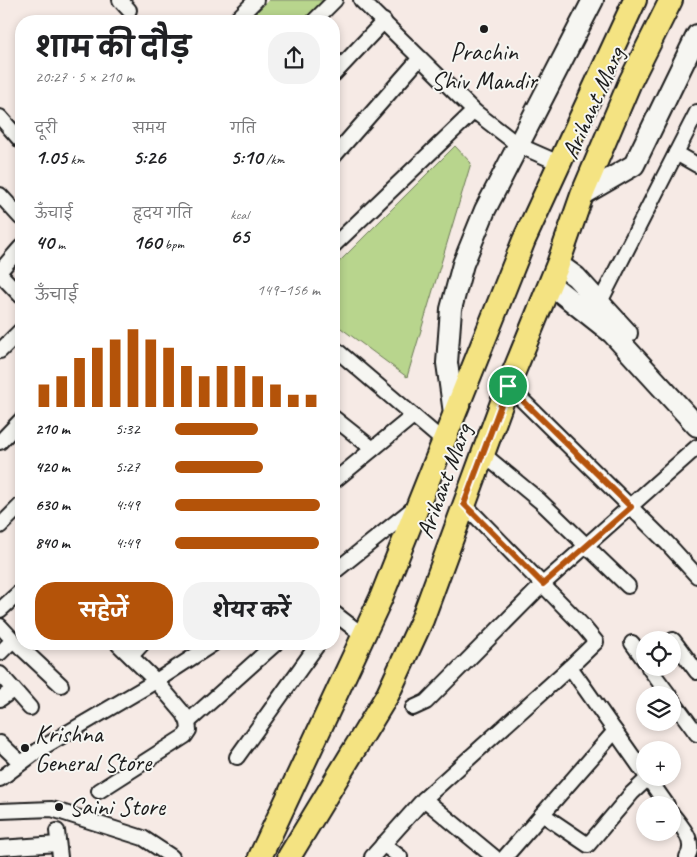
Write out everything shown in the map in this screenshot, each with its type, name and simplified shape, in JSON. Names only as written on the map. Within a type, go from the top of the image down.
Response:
[{"type":"main road","name":"Arihant Marg","points":[[260,857],[381,598],[524,240],[635,0]]},
{"type":"main road","name":"Arihant Marg","points":[[289,857],[388,694],[422,620],[508,386],[554,274],[582,195],[630,82],[671,0]]},
{"type":"street","points":[[241,15],[256,0]]},
{"type":"street","points":[[320,15],[335,0]]},
{"type":"street","points":[[362,0],[474,111],[518,145],[559,163]]},
{"type":"street","points":[[454,413],[447,363],[451,309],[464,264],[485,210],[593,0]]},
{"type":"street","points":[[340,68],[384,22]]},
{"type":"street","points":[[582,195],[634,165],[697,35]]},
{"type":"street","points":[[340,149],[420,58]]},
{"type":"street","points":[[340,239],[474,111]]},
{"type":"street","points":[[600,302],[697,112]]},
{"type":"street","points":[[0,117],[15,134]]},
{"type":"street","points":[[676,153],[697,165]]},
{"type":"street","points":[[0,195],[15,211]]},
{"type":"street","points":[[15,254],[0,272],[15,289]]},
{"type":"street","points":[[554,274],[576,277],[697,413]]},
{"type":"street","points":[[554,274],[612,332],[697,426]]},
{"type":"street","points":[[2,345],[15,335]]},
{"type":"street","points":[[340,353],[443,441]]},
{"type":"street","points":[[508,386],[668,543],[697,576]]},
{"type":"street","points":[[340,476],[413,416]]},
{"type":"street","points":[[340,423],[373,449]]},
{"type":"street","points":[[0,442],[15,426]]},
{"type":"street","points":[[413,708],[426,702],[543,584],[697,448]]},
{"type":"street","points":[[483,454],[540,501],[628,586]]},
{"type":"street","points":[[340,567],[418,504]]},
{"type":"street","points":[[372,857],[424,799],[596,642],[543,584],[464,504]]},
{"type":"street","points":[[0,526],[15,511]]},
{"type":"street","points":[[0,610],[15,596]]},
{"type":"street","points":[[340,620],[364,636]]},
{"type":"street","points":[[0,626],[13,640],[0,653]]},
{"type":"street","points":[[632,643],[636,649]]},
{"type":"street","points":[[24,650],[61,685]]},
{"type":"street","points":[[99,791],[185,736],[189,730],[188,722],[156,681],[124,650]]},
{"type":"street","points":[[131,656],[136,650]]},
{"type":"street","points":[[0,779],[40,749],[156,681],[204,650]]},
{"type":"street","points":[[188,722],[268,650]]},
{"type":"street","points":[[237,757],[314,650]]},
{"type":"street","points":[[681,651],[697,672]]},
{"type":"street","points":[[570,667],[636,762]]},
{"type":"street","points":[[0,674],[30,708]]},
{"type":"street","points":[[0,699],[13,690]]},
{"type":"street","points":[[681,711],[696,729]]},
{"type":"street","points":[[505,857],[614,731]]},
{"type":"street","points":[[0,744],[21,763]]},
{"type":"street","points":[[542,814],[588,845],[639,786]]},
{"type":"street","points":[[424,799],[494,857]]},
{"type":"street","points":[[0,811],[52,810],[143,838],[172,857]]},
{"type":"street","points":[[681,827],[690,840],[692,847],[687,857]]},
{"type":"street","points":[[0,848],[58,844]]},
{"type":"street","points":[[383,844],[400,857]]},
{"type":"green space","points":[[269,0],[328,0],[313,15],[254,15]]},
{"type":"green space","points":[[455,146],[471,163],[407,377],[340,327],[340,261]]},
{"type":"place","name":"Prachin Shiv Mandir","points":[[484,29]]},
{"type":"place","name":"Krishna General Store","points":[[25,748]]},
{"type":"place","name":"Saini Store","points":[[59,807]]},
{"type":"route","points":[[508,386],[631,507],[543,584],[464,504],[508,386]]}]
